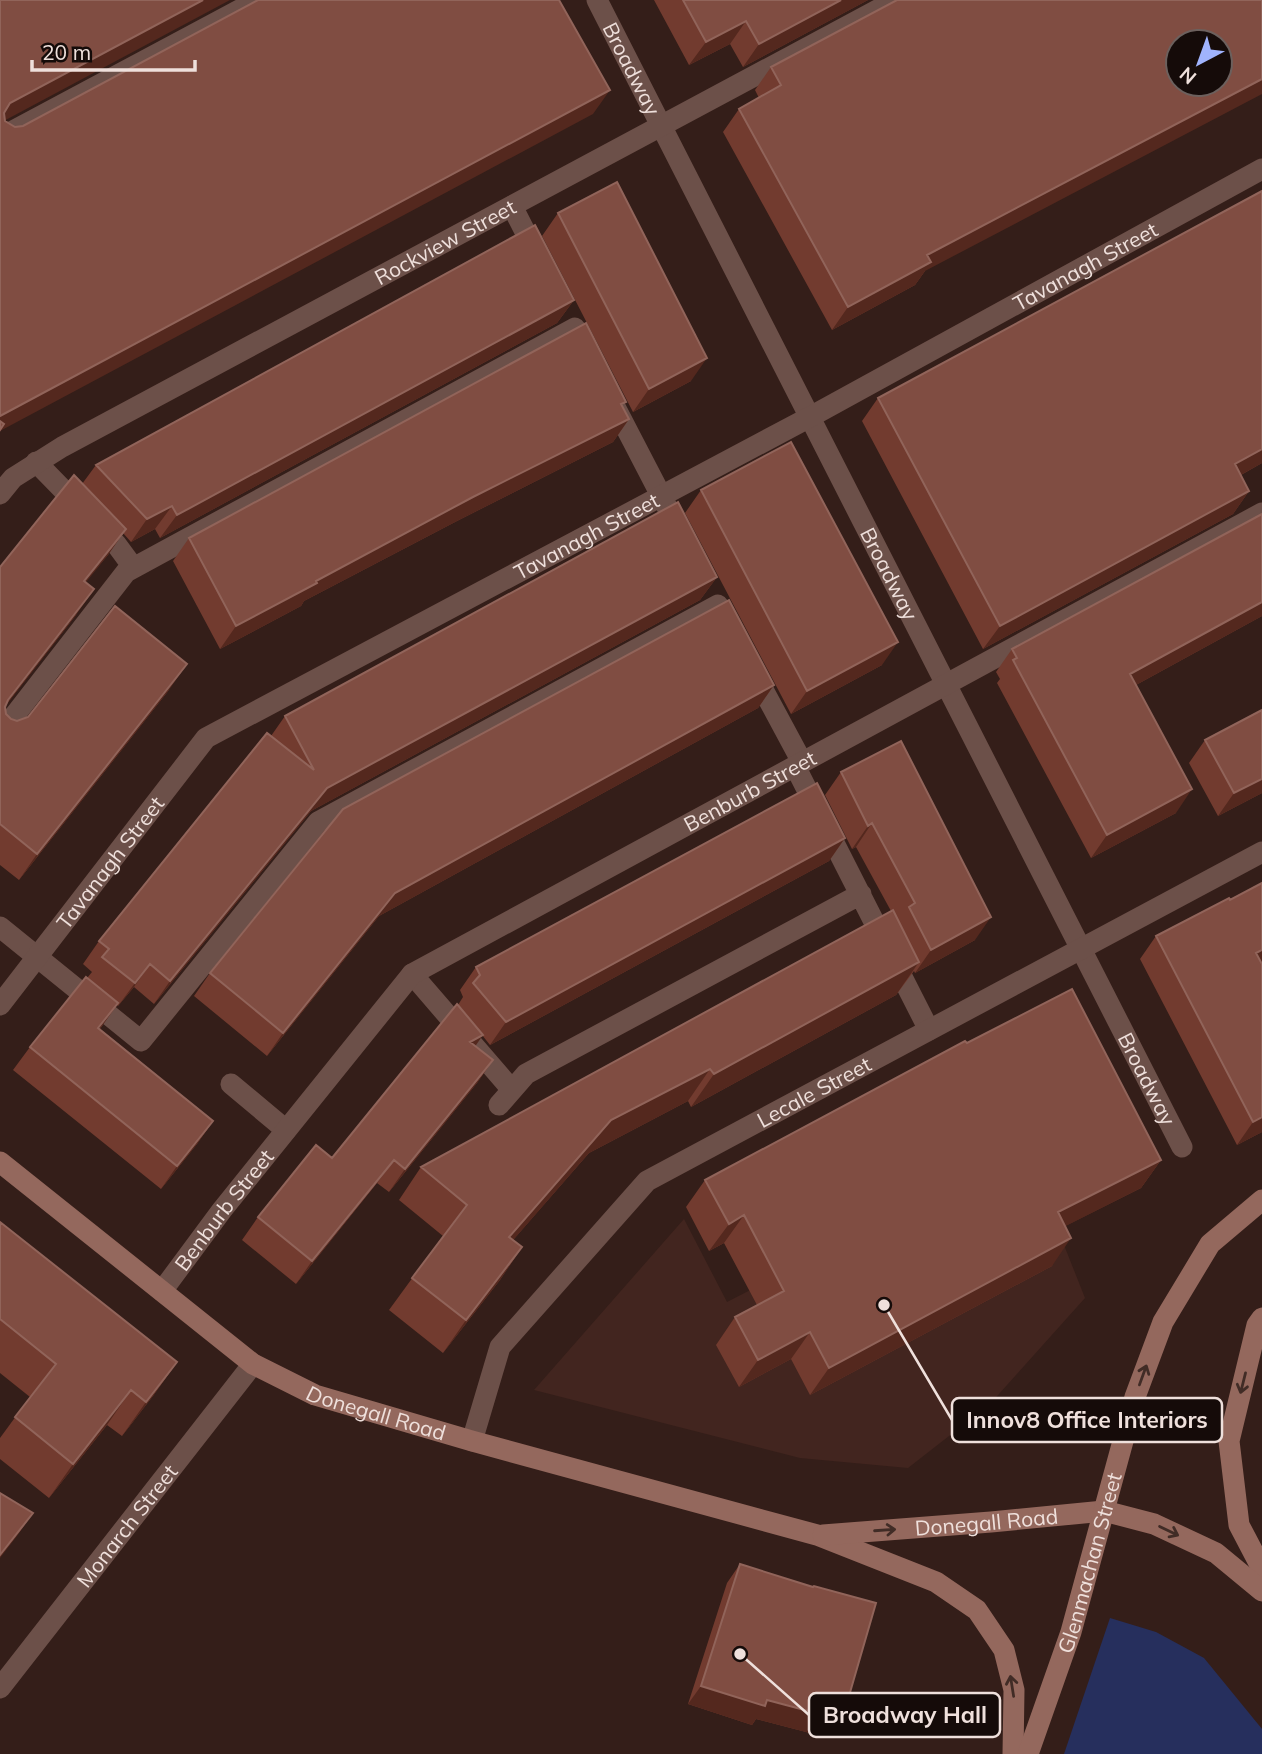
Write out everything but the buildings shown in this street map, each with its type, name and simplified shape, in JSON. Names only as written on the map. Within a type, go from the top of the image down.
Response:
[{"type":"street","points":[[0,138],[258,0]]},
{"type":"street","name":"Broadway","points":[[597,0],[1182,1147]]},
{"type":"street","name":"Rockview Street","points":[[0,494],[13,478],[36,462],[896,0]]},
{"type":"street","name":"Tavanagh Street","points":[[0,1005],[206,738],[810,416],[1262,169]]},
{"type":"street","points":[[512,206],[549,279]]},
{"type":"street","points":[[0,734],[126,572],[133,567],[571,322],[587,352]]},
{"type":"street","points":[[605,387],[692,556]]},
{"type":"street","points":[[36,462],[116,544],[133,567]]},
{"type":"street","name":"Benburb Street","points":[[162,1291],[222,1210],[412,974],[1262,513]]},
{"type":"street","points":[[0,927],[141,1041],[318,822],[718,605]]},
{"type":"street","points":[[744,654],[929,1030]]},
{"type":"street","name":"Lecale Street","points":[[472,1441],[500,1347],[647,1181],[1262,852]]},
{"type":"street","points":[[412,974],[505,1097],[526,1074],[860,894]]},
{"type":"street","name":"Benburb Street","points":[[232,1084],[286,1130]]},
{"type":"street","name":"Donegall Road","points":[[0,1162],[253,1364],[315,1395],[472,1441],[817,1535],[936,1583],[977,1610],[1004,1650],[1014,1690],[1013,1754]]},
{"type":"street","name":"Glenmachan Street","points":[[1028,1754],[1071,1632],[1135,1397],[1163,1322],[1210,1244],[1262,1200]]},
{"type":"street","points":[[1262,1318],[1257,1325],[1229,1441],[1239,1525],[1262,1569]]},
{"type":"street","name":"Monarch Street","points":[[0,1688],[253,1364]]},
{"type":"street","name":"Donegall Road","points":[[817,1535],[1104,1511],[1154,1524],[1216,1553],[1262,1591]]},
{"type":"shaded area","points":[[1015,1155],[1064,1245],[1085,1298],[990,1404],[908,1468],[800,1458],[534,1390],[684,1219],[727,1302]]},
{"type":"shaded area","points":[[1110,1618],[1156,1632],[1204,1658],[1262,1729],[1262,1754],[1064,1754]]},
{"type":"place","name":"Innov8 Office Interiors","points":[[884,1305]]},
{"type":"place","name":"Broadway Hall","points":[[740,1654]]}]
